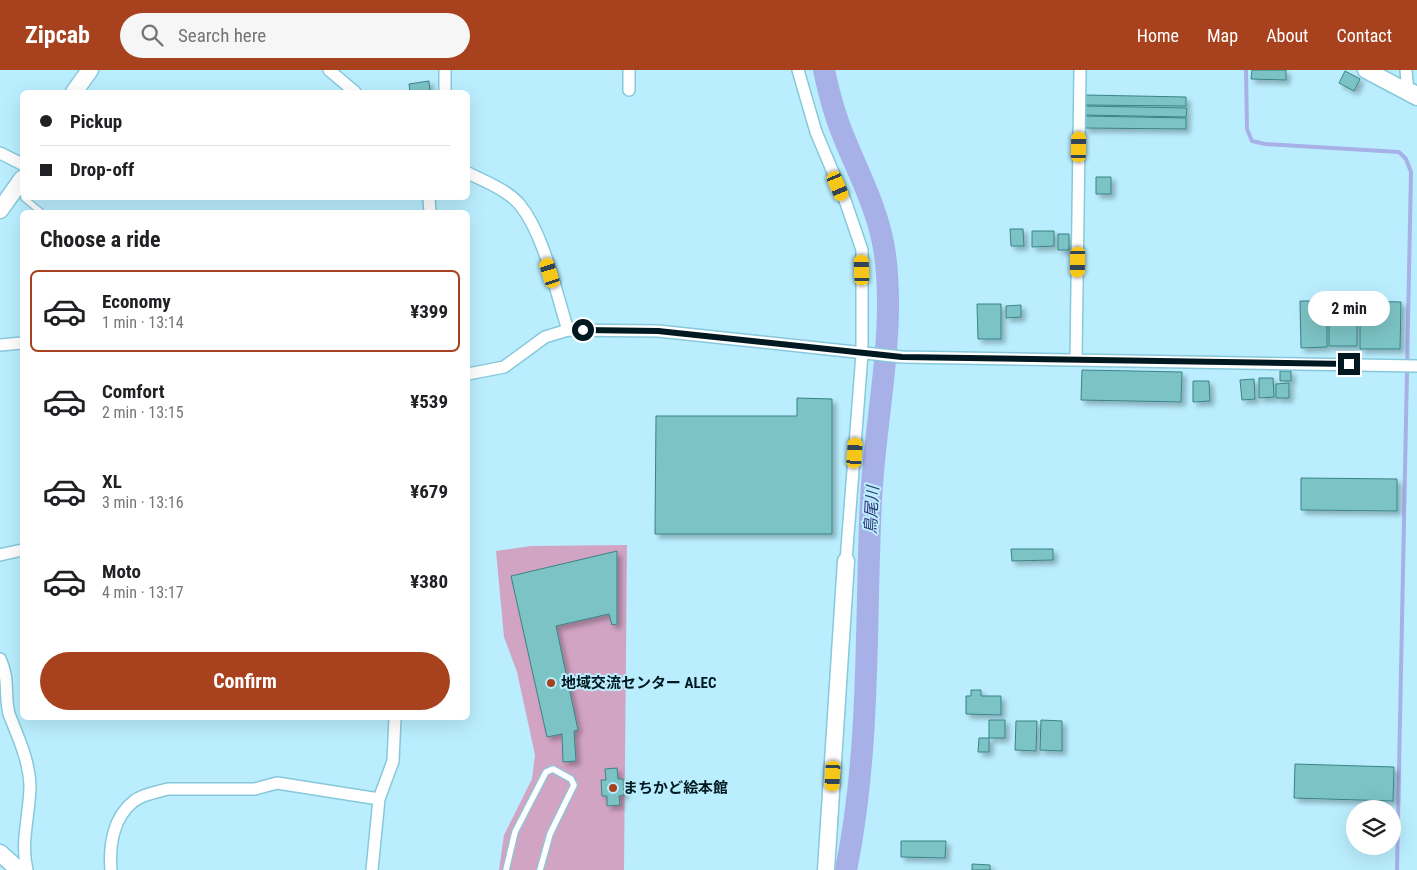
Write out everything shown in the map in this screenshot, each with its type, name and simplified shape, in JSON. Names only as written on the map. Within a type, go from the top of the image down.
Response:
[{"type":"street","points":[[75,90],[90,70]]},
{"type":"street","points":[[329,70],[353,90]]},
{"type":"street","points":[[445,90],[446,70]]},
{"type":"street","points":[[629,70],[629,90]]},
{"type":"street","points":[[798,70],[816,132],[846,204],[862,250],[865,354],[846,560],[826,870]]},
{"type":"street","points":[[1076,359],[1080,70]]},
{"type":"street","points":[[1366,70],[1414,93]]},
{"type":"street","points":[[1406,70],[1414,93]]},
{"type":"street","points":[[0,152],[20,163]]},
{"type":"street","points":[[470,174],[520,204],[538,236],[568,330]]},
{"type":"street","points":[[0,210],[20,191]]},
{"type":"street","points":[[470,374],[504,368],[545,337],[568,330],[658,331],[902,357],[1417,366]]},
{"type":"street","points":[[0,345],[20,343]]},
{"type":"street","points":[[0,555],[20,550]]},
{"type":"street","points":[[0,659],[8,682],[6,705],[29,770],[29,801],[25,852],[27,870]]},
{"type":"street","points":[[372,870],[379,799],[393,761],[395,720]]},
{"type":"street","points":[[111,870],[110,855],[120,817],[135,800],[168,789],[254,789],[277,783],[379,799]]},
{"type":"street","points":[[0,853],[19,870]]},
{"type":"lane","points":[[30,200],[39,210]]},
{"type":"lane","points":[[506,870],[520,819],[546,772],[554,769],[565,774],[574,785],[550,834],[540,870]]},
{"type":"shaded area","points":[[627,545],[624,870],[499,870],[504,835],[532,779],[535,755],[517,672],[504,637],[496,551],[531,546]]},
{"type":"building","points":[[1252,70],[1286,70],[1286,80],[1251,79]]},
{"type":"building","points":[[1345,71],[1360,79],[1354,91],[1339,83]]},
{"type":"building","points":[[429,81],[430,90],[410,90],[409,84]]},
{"type":"building","points":[[1085,95],[1186,97],[1186,106],[1085,105]]},
{"type":"building","points":[[1085,106],[1187,108],[1186,117],[1085,115]]},
{"type":"building","points":[[1084,116],[1186,118],[1186,129],[1084,128]]},
{"type":"building","points":[[1096,177],[1111,177],[1111,194],[1096,194]]},
{"type":"building","points":[[1010,229],[1023,229],[1024,246],[1011,246]]},
{"type":"building","points":[[1032,231],[1054,231],[1054,246],[1032,247]]},
{"type":"building","points":[[1058,234],[1069,234],[1069,250],[1058,250]]},
{"type":"building","points":[[1300,301],[1327,301],[1327,347],[1301,348]]},
{"type":"building","points":[[1360,301],[1401,302],[1400,349],[1360,349]]},
{"type":"building","points":[[1329,302],[1357,302],[1357,346],[1329,346]]},
{"type":"building","points":[[977,304],[1001,304],[1001,339],[978,339]]},
{"type":"building","points":[[1021,305],[1021,317],[1006,318],[1006,306]]},
{"type":"building","points":[[1082,370],[1182,372],[1181,402],[1081,400]]},
{"type":"building","points":[[1280,371],[1291,371],[1291,381],[1280,381]]},
{"type":"building","points":[[1259,378],[1273,378],[1274,397],[1259,398]]},
{"type":"building","points":[[1254,379],[1255,399],[1242,400],[1240,380]]},
{"type":"building","points":[[1193,381],[1209,381],[1210,401],[1193,402]]},
{"type":"building","points":[[1289,383],[1289,398],[1276,398],[1276,384]]},
{"type":"building","points":[[797,398],[832,399],[832,534],[655,534],[656,416],[797,416]]},
{"type":"building","points":[[1301,478],[1397,479],[1397,511],[1301,510]]},
{"type":"building","points":[[1011,549],[1053,549],[1053,560],[1012,561]]},
{"type":"building","name":"地域交流センター ALEC","points":[[617,551],[617,624],[612,625],[609,614],[556,626],[578,730],[574,731],[576,761],[563,762],[562,734],[547,737],[511,576]]},
{"type":"building","points":[[971,690],[981,690],[981,696],[1001,696],[1001,715],[966,714],[966,696],[971,696]]},
{"type":"building","points":[[989,720],[1005,720],[1005,738],[989,738]]},
{"type":"building","points":[[1041,720],[1062,721],[1062,751],[1040,750]]},
{"type":"building","points":[[1016,721],[1037,721],[1036,751],[1015,750]]},
{"type":"building","points":[[979,738],[989,738],[989,752],[978,752]]},
{"type":"building","points":[[1295,764],[1394,767],[1393,800],[1294,798]]},
{"type":"building","name":"まちかど絵本館","points":[[617,768],[618,779],[623,779],[624,795],[619,796],[620,805],[607,806],[607,796],[602,796],[601,780],[606,780],[605,769]]},
{"type":"building","points":[[901,841],[946,841],[945,858],[901,857]]},
{"type":"building","points":[[972,864],[990,865],[990,870],[972,870]]},
{"type":"waterway","name":"鳥尾川","points":[[824,70],[838,123],[868,193],[881,234],[887,279],[888,310],[887,341],[871,500],[866,685],[860,778],[846,870]]},
{"type":"waterway","points":[[1246,70],[1247,129],[1252,141],[1265,144],[1399,152],[1406,159],[1411,172],[1397,870]]},
{"type":"place","name":"地域交流センター ALEC","points":[[551,683]]},
{"type":"place","name":"まちかど絵本館","points":[[613,788]]},
{"type":"route","points":[[583,330],[658,331],[746,342],[902,357],[1349,364]]}]
